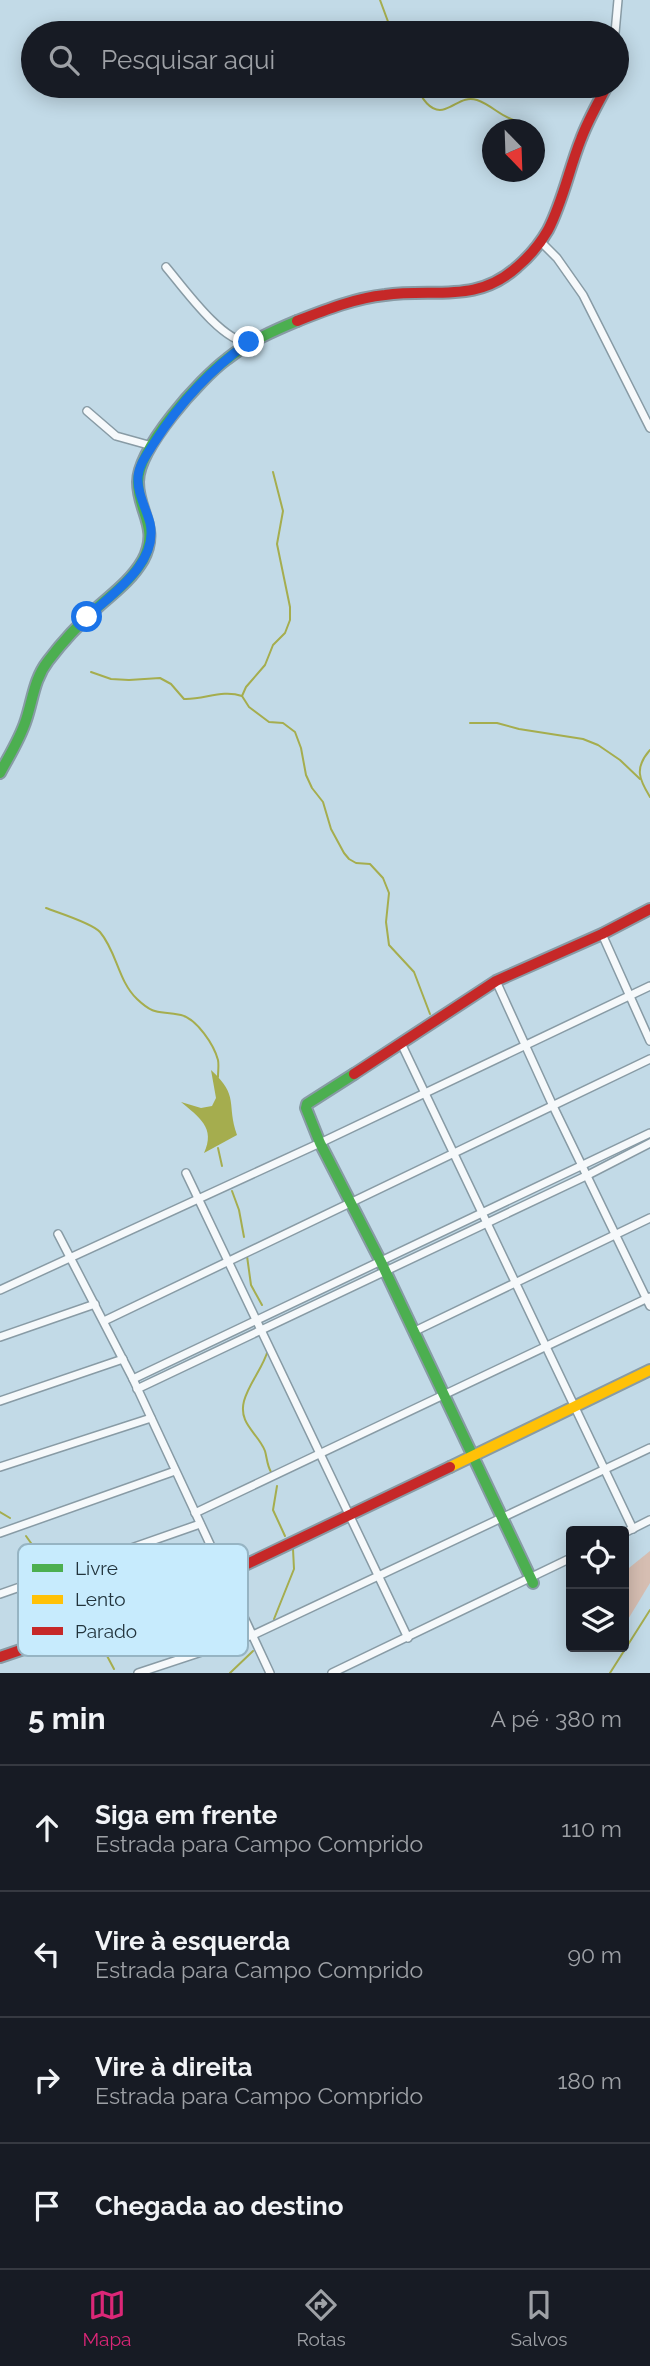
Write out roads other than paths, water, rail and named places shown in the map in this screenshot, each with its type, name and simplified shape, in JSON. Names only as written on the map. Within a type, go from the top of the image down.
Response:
[{"type":"street","points":[[616,21],[618,0]]},
{"type":"street","points":[[0,773],[20,735],[41,671],[75,629],[123,586],[146,553],[151,533],[138,475],[152,446],[181,405],[214,370],[249,342],[300,321],[380,295],[467,293],[501,281],[541,242],[568,180],[586,125],[601,98]]},
{"type":"street","points":[[541,242],[557,258],[583,295],[650,428]]},
{"type":"street","points":[[166,267],[227,333],[240,342],[249,342]]},
{"type":"street","points":[[87,411],[123,439],[152,446]]},
{"type":"street","points":[[532,1581],[383,1267],[320,1143],[306,1108],[307,1104],[496,981],[602,934],[650,909]]},
{"type":"street","points":[[602,934],[650,1041]]},
{"type":"street","points":[[195,1513],[443,1394],[649,1301],[553,1106],[496,981]]},
{"type":"street","points":[[0,1290],[320,1143],[424,1091],[650,986]]},
{"type":"street","points":[[401,1043],[633,1529]]},
{"type":"street","points":[[104,1321],[650,1059]]},
{"type":"street","points":[[137,1390],[262,1331],[482,1214],[650,1133]]},
{"type":"street","points":[[133,1379],[257,1321],[488,1223],[650,1143]]},
{"type":"street","points":[[186,1173],[408,1638]]},
{"type":"street","points":[[413,1332],[650,1218]]},
{"type":"street","points":[[58,1234],[133,1379],[210,1544]]},
{"type":"street","points":[[0,1337],[95,1304]]},
{"type":"street","points":[[0,1401],[122,1359]]},
{"type":"street","points":[[248,1564],[650,1370]]},
{"type":"street","points":[[0,1467],[151,1418]]},
{"type":"street","points":[[248,1637],[650,1448]]},
{"type":"street","points":[[0,1533],[175,1471]]},
{"type":"street","points":[[629,1531],[650,1520]]},
{"type":"street","points":[[143,1544],[200,1524]]},
{"type":"street","points":[[332,1673],[532,1581],[566,1561]]},
{"type":"street","points":[[0,1594],[18,1588]]},
{"type":"street","points":[[248,1624],[270,1673]]},
{"type":"street","points":[[0,1657],[18,1651]]},
{"type":"street","points":[[138,1673],[189,1656]]},
{"type":"waterway","points":[[380,0],[388,21]]},
{"type":"waterway","points":[[423,98],[431,107],[440,110],[472,99],[512,119]]},
{"type":"waterway","points":[[273,472],[283,511],[277,544],[290,607],[290,620],[285,633],[273,645],[265,665],[246,687],[242,696],[249,707],[269,722],[283,723],[295,732],[306,775],[323,802],[331,829],[344,853],[356,863],[370,864],[383,878],[389,893],[386,922],[389,945],[414,972],[430,1014]]},
{"type":"waterway","points":[[91,672],[111,679],[160,678],[171,684],[184,699],[220,694],[242,696]]},
{"type":"waterway","points":[[470,723],[497,723],[583,739],[598,745],[620,760],[640,779]]},
{"type":"waterway","points":[[650,750],[640,768],[643,785],[650,797]]},
{"type":"waterway","points":[[46,908],[83,922],[100,932],[126,984],[143,1005],[158,1012],[187,1017],[199,1027],[216,1054],[218,1077]]},
{"type":"waterway","points":[[218,1148],[222,1166]]},
{"type":"waterway","points":[[232,1191],[244,1237]]},
{"type":"waterway","points":[[247,1256],[251,1285],[262,1305]]},
{"type":"waterway","points":[[268,1350],[246,1394],[243,1409],[246,1422],[265,1451],[271,1472]]},
{"type":"waterway","points":[[277,1486],[273,1510],[285,1536]]},
{"type":"waterway","points":[[0,1512],[10,1518]]},
{"type":"waterway","points":[[26,1536],[32,1544]]},
{"type":"waterway","points":[[274,1619],[294,1569],[293,1549]]},
{"type":"waterway","points":[[610,1673],[650,1610]]},
{"type":"waterway","points":[[248,1656],[253,1651]]},
{"type":"waterway","points":[[107,1656],[114,1669]]},
{"type":"waterway","points":[[230,1673],[248,1656]]}]
